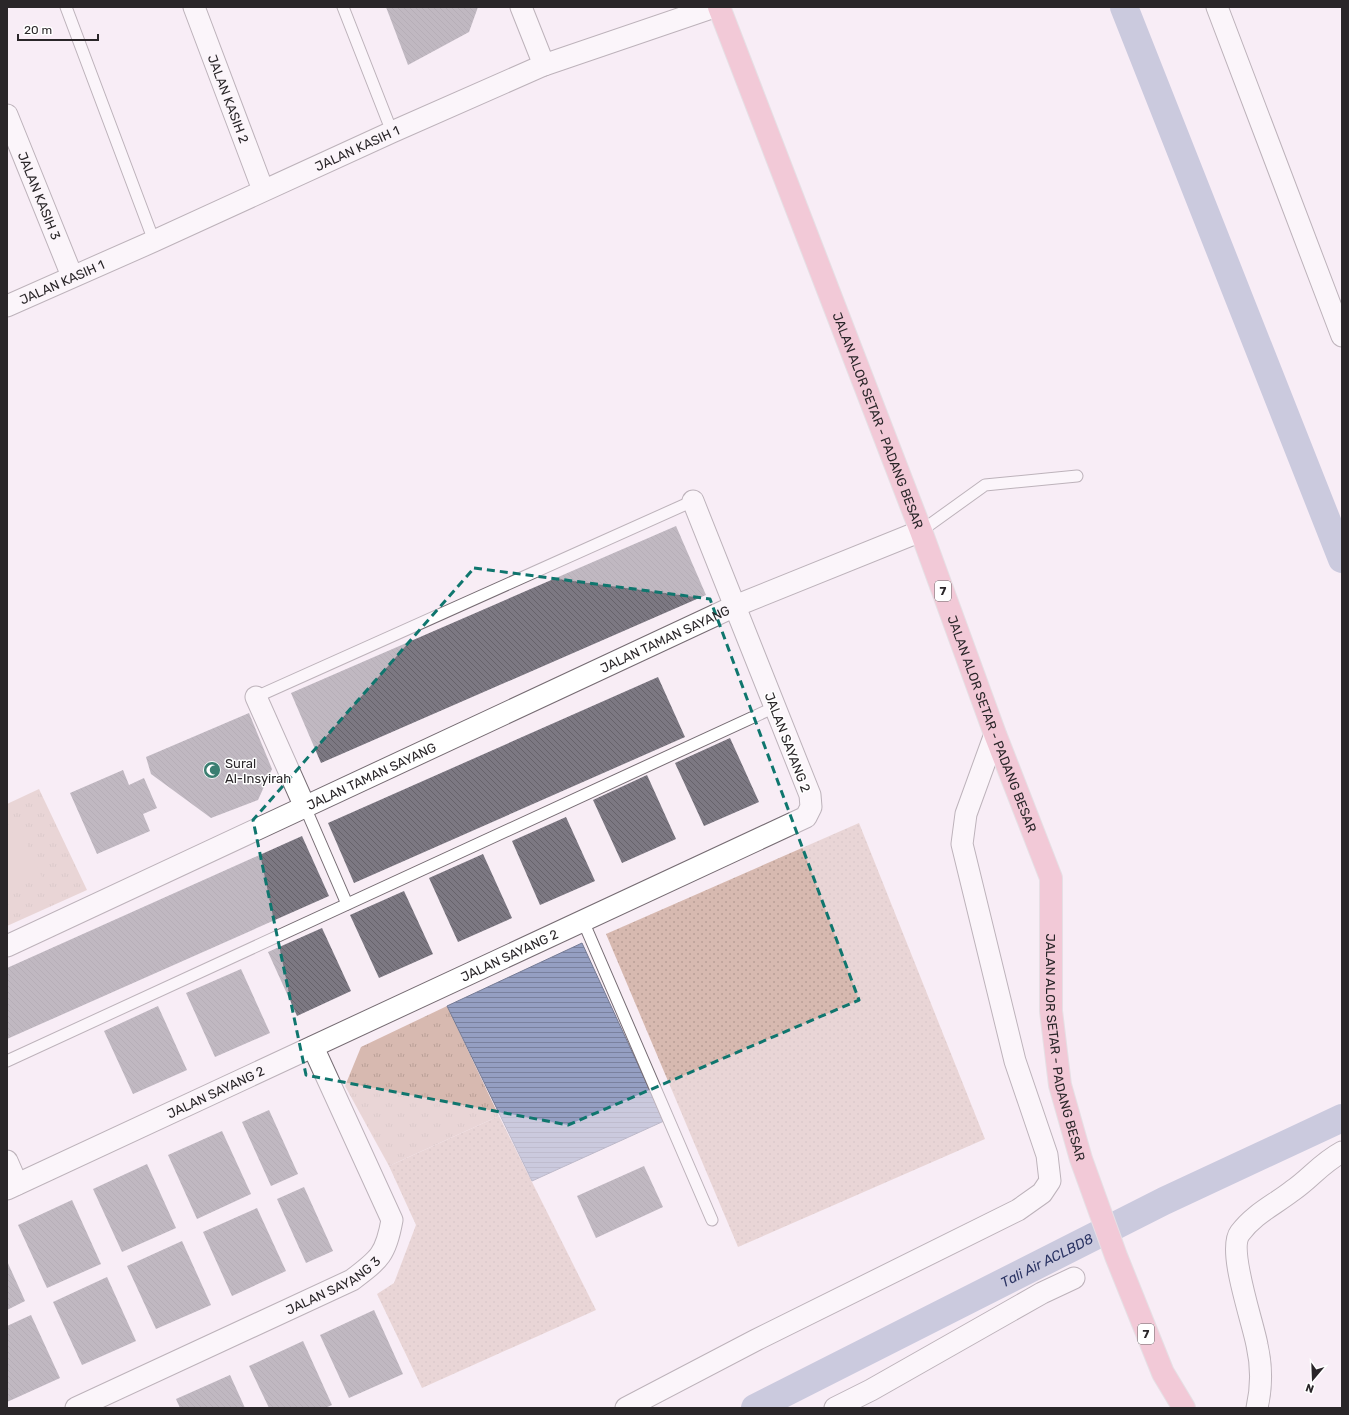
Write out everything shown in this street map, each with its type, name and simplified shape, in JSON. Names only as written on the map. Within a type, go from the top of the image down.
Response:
[{"type":"main road","name":"JALAN ALOR SETAR - PADANG BESAR","points":[[719,7],[921,531],[994,734],[1051,878],[1051,1011],[1060,1085],[1092,1192],[1116,1256],[1162,1373],[1184,1408]]},
{"type":"street","name":"JALAN KASIH 2","points":[[194,7],[263,190]]},
{"type":"street","points":[[521,7],[544,65]]},
{"type":"street","name":"JALAN KASIH 1","points":[[7,306],[544,65],[714,7]]},
{"type":"street","points":[[1217,7],[1342,336]]},
{"type":"street","name":"JALAN KASIH 3","points":[[7,115],[72,276]]},
{"type":"street","name":"JALAN SAYANG 2","points":[[12,1187],[584,922],[806,817],[811,807],[810,795],[693,501]]},
{"type":"street","name":"JALAN TAMAN SAYANG","points":[[7,946],[735,606],[921,531]]},
{"type":"street","points":[[256,696],[305,807]]},
{"type":"street","points":[[626,1408],[763,1337],[1018,1210],[1042,1193],[1050,1181],[1047,1155],[1015,1061],[962,844],[966,814],[994,734]]},
{"type":"street","name":"JALAN SAYANG 3","points":[[76,1408],[352,1280],[374,1263],[388,1243],[392,1220],[313,1047]]},
{"type":"street","points":[[1257,1408],[1262,1385],[1258,1345],[1235,1251],[1239,1234],[1259,1213],[1293,1191],[1311,1173],[1329,1159],[1342,1152]]},
{"type":"street","points":[[7,1161],[12,1187]]},
{"type":"street","points":[[835,1408],[891,1379],[1042,1293],[1074,1278]]},
{"type":"lane","points":[[66,7],[154,241]]},
{"type":"lane","points":[[343,7],[392,132]]},
{"type":"lane","points":[[921,531],[985,485],[1078,476]]},
{"type":"lane","points":[[256,696],[693,501]]},
{"type":"lane","points":[[7,1061],[775,707]]},
{"type":"lane","points":[[305,807],[347,904]]},
{"type":"lane","points":[[584,922],[712,1220]]},
{"type":"highlighted area","points":[[474,568],[710,599],[859,1000],[568,1125],[306,1075],[253,820]]},
{"type":"green space","points":[[39,789],[87,890],[7,926],[7,804]]},
{"type":"green space","points":[[859,823],[985,1139],[738,1247],[606,934]]},
{"type":"green space","points":[[20,829],[42,877],[7,892],[7,835]]},
{"type":"green space","points":[[447,1006],[499,1116],[389,1166],[345,1086],[361,1047]]},
{"type":"green space","points":[[499,1116],[596,1310],[422,1388],[377,1294],[394,1283],[416,1225],[389,1166]]},
{"type":"water","points":[[582,943],[664,1121],[532,1181],[447,1006]]},
{"type":"building","points":[[386,7],[478,7],[469,32],[408,65]]},
{"type":"building","points":[[676,526],[706,595],[321,763],[291,693]]},
{"type":"building","points":[[658,677],[685,737],[354,883],[328,823]]},
{"type":"building","points":[[249,713],[272,769],[258,800],[211,818],[151,774],[146,757]]},
{"type":"building","points":[[730,738],[759,802],[704,826],[675,763]]},
{"type":"building","points":[[123,770],[129,785],[144,778],[157,808],[143,814],[150,831],[97,854],[70,793]]},
{"type":"building","points":[[647,775],[676,839],[622,863],[593,800]]},
{"type":"building","points":[[566,817],[595,881],[540,905],[512,841]]},
{"type":"building","points":[[302,836],[329,896],[7,1039],[7,968]]},
{"type":"building","points":[[483,854],[512,918],[458,942],[429,878]]},
{"type":"building","points":[[404,891],[433,954],[379,978],[350,915]]},
{"type":"building","points":[[322,928],[351,991],[297,1016],[268,952]]},
{"type":"building","points":[[241,969],[270,1033],[215,1057],[186,993]]},
{"type":"building","points":[[158,1006],[187,1070],[133,1094],[104,1031]]},
{"type":"building","points":[[269,1110],[298,1174],[271,1186],[242,1122]]},
{"type":"building","points":[[222,1131],[251,1194],[197,1219],[168,1155]]},
{"type":"building","points":[[147,1164],[176,1228],[122,1252],[93,1189]]},
{"type":"building","points":[[644,1166],[663,1207],[596,1238],[577,1196]]},
{"type":"building","points":[[304,1187],[333,1251],[306,1263],[277,1199]]},
{"type":"building","points":[[72,1200],[101,1264],[47,1288],[18,1225]]},
{"type":"building","points":[[257,1208],[286,1271],[232,1296],[203,1232]]},
{"type":"building","points":[[182,1241],[211,1305],[156,1329],[127,1266]]},
{"type":"building","points":[[7,1261],[25,1301],[7,1310]]},
{"type":"building","points":[[107,1277],[136,1341],[82,1365],[53,1302]]},
{"type":"building","points":[[374,1310],[403,1374],[349,1398],[320,1335]]},
{"type":"building","points":[[31,1315],[60,1378],[7,1402],[7,1326]]},
{"type":"building","points":[[303,1341],[332,1405],[325,1408],[269,1408],[249,1366]]},
{"type":"building","points":[[230,1375],[245,1408],[180,1408],[176,1399]]},
{"type":"waterway","points":[[1124,7],[1342,559]]},
{"type":"waterway","name":"Tali Air ACLBD8","points":[[755,1408],[1164,1201],[1342,1118]]},
{"type":"place","name":"Sural Al-Insyirah","points":[[212,770]]}]
